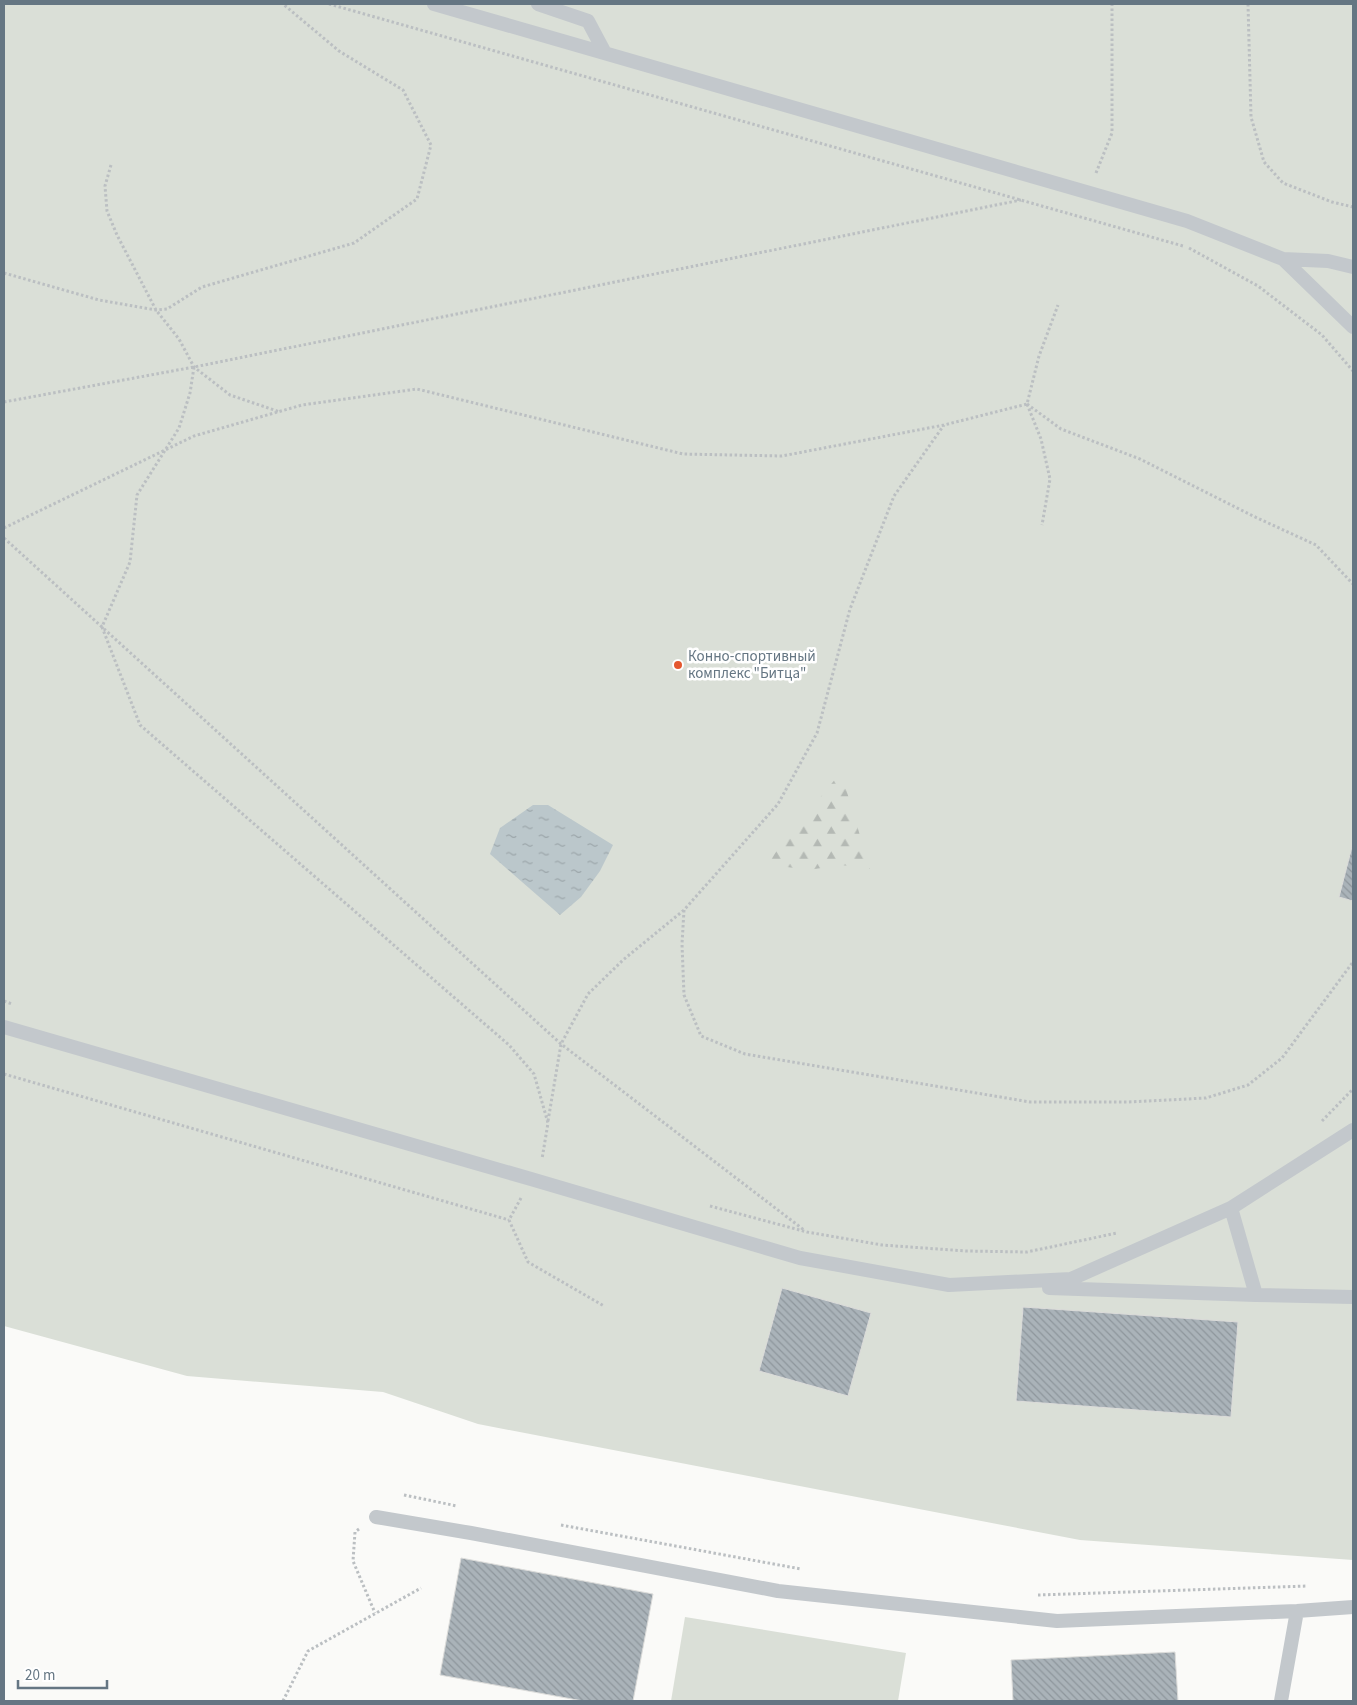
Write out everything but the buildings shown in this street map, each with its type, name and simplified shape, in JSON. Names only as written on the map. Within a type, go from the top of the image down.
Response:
[{"type":"lane","points":[[434,4],[1186,221],[1283,259],[1328,261],[1353,267]]},
{"type":"lane","points":[[538,4],[588,21],[605,53]]},
{"type":"lane","points":[[1283,259],[1353,327]]},
{"type":"lane","points":[[4,1027],[800,1258],[949,1285],[1353,1297]]},
{"type":"lane","points":[[949,1285],[1071,1279],[1231,1208],[1353,1130]]},
{"type":"lane","points":[[1231,1208],[1256,1295]]},
{"type":"lane","points":[[376,1517],[778,1591],[1057,1621],[1353,1607]]},
{"type":"lane","points":[[1281,1701],[1297,1611]]},
{"type":"path","points":[[4,273],[98,300],[156,310],[167,309],[202,287],[354,243],[417,199],[430,144],[403,90],[339,51],[284,4]]},
{"type":"path","points":[[329,4],[1187,247],[1258,286],[1322,336],[1353,371]]},
{"type":"path","points":[[1096,174],[1112,133],[1112,4]]},
{"type":"path","points":[[1248,4],[1251,117],[1264,162],[1284,183],[1332,202],[1353,207]]},
{"type":"path","points":[[111,165],[106,186],[107,211],[117,235],[156,310],[179,339],[194,368],[230,395],[280,412]]},
{"type":"path","points":[[4,402],[194,368],[1022,200]]},
{"type":"path","points":[[1042,525],[1050,479],[1041,439],[1027,404],[1039,356],[1058,305]]},
{"type":"path","points":[[194,368],[190,393],[179,428],[137,495],[130,562],[102,627],[140,725],[509,1045],[534,1074],[548,1123]]},
{"type":"path","points":[[4,528],[194,436],[302,405],[417,389],[683,454],[782,456],[944,425],[1027,404]]},
{"type":"path","points":[[1027,404],[1061,429],[1140,458],[1253,516],[1316,545],[1353,584]]},
{"type":"path","points":[[509,1220],[543,1158],[561,1044],[588,994],[623,960],[684,910],[778,804],[817,733],[850,609],[894,496],[944,425]]},
{"type":"path","points":[[4,538],[561,1044],[807,1232]]},
{"type":"path","points":[[684,910],[682,944],[684,995],[701,1036],[745,1054],[1030,1102],[1128,1102],[1206,1098],[1248,1085],[1282,1058],[1353,962]]},
{"type":"path","points":[[4,1001],[13,1004]]},
{"type":"path","points":[[4,1074],[509,1220],[528,1262],[604,1306]]},
{"type":"path","points":[[1321,1122],[1353,1089]]},
{"type":"path","points":[[533,1155],[543,1158]]},
{"type":"path","points":[[709,1206],[807,1232],[882,1245],[966,1251],[1027,1252],[1122,1232]]},
{"type":"path","points":[[404,1496],[466,1508]]},
{"type":"path","points":[[375,1612],[353,1561],[355,1532],[376,1517]]},
{"type":"path","points":[[553,1523],[806,1570]]},
{"type":"path","points":[[1031,1595],[1314,1586]]},
{"type":"path","points":[[283,1701],[308,1651],[421,1588]]},
{"type":"green space","name":"Конно-спортивный комплекс \"Битца\"","points":[[4,4],[1353,4],[1353,1560],[1080,1540],[478,1424],[383,1392],[187,1376],[4,1326]]},
{"type":"green space","points":[[841,772],[870,869],[841,865],[808,870],[766,864]]},
{"type":"green space","points":[[685,1617],[906,1653],[898,1701],[671,1701]]},
{"type":"water","points":[[533,805],[548,805],[613,845],[600,871],[581,897],[560,915],[490,854],[500,828]]},
{"type":"place","name":"Конно-спортивный комплекс \"Битца\"","points":[[678,665]]}]
